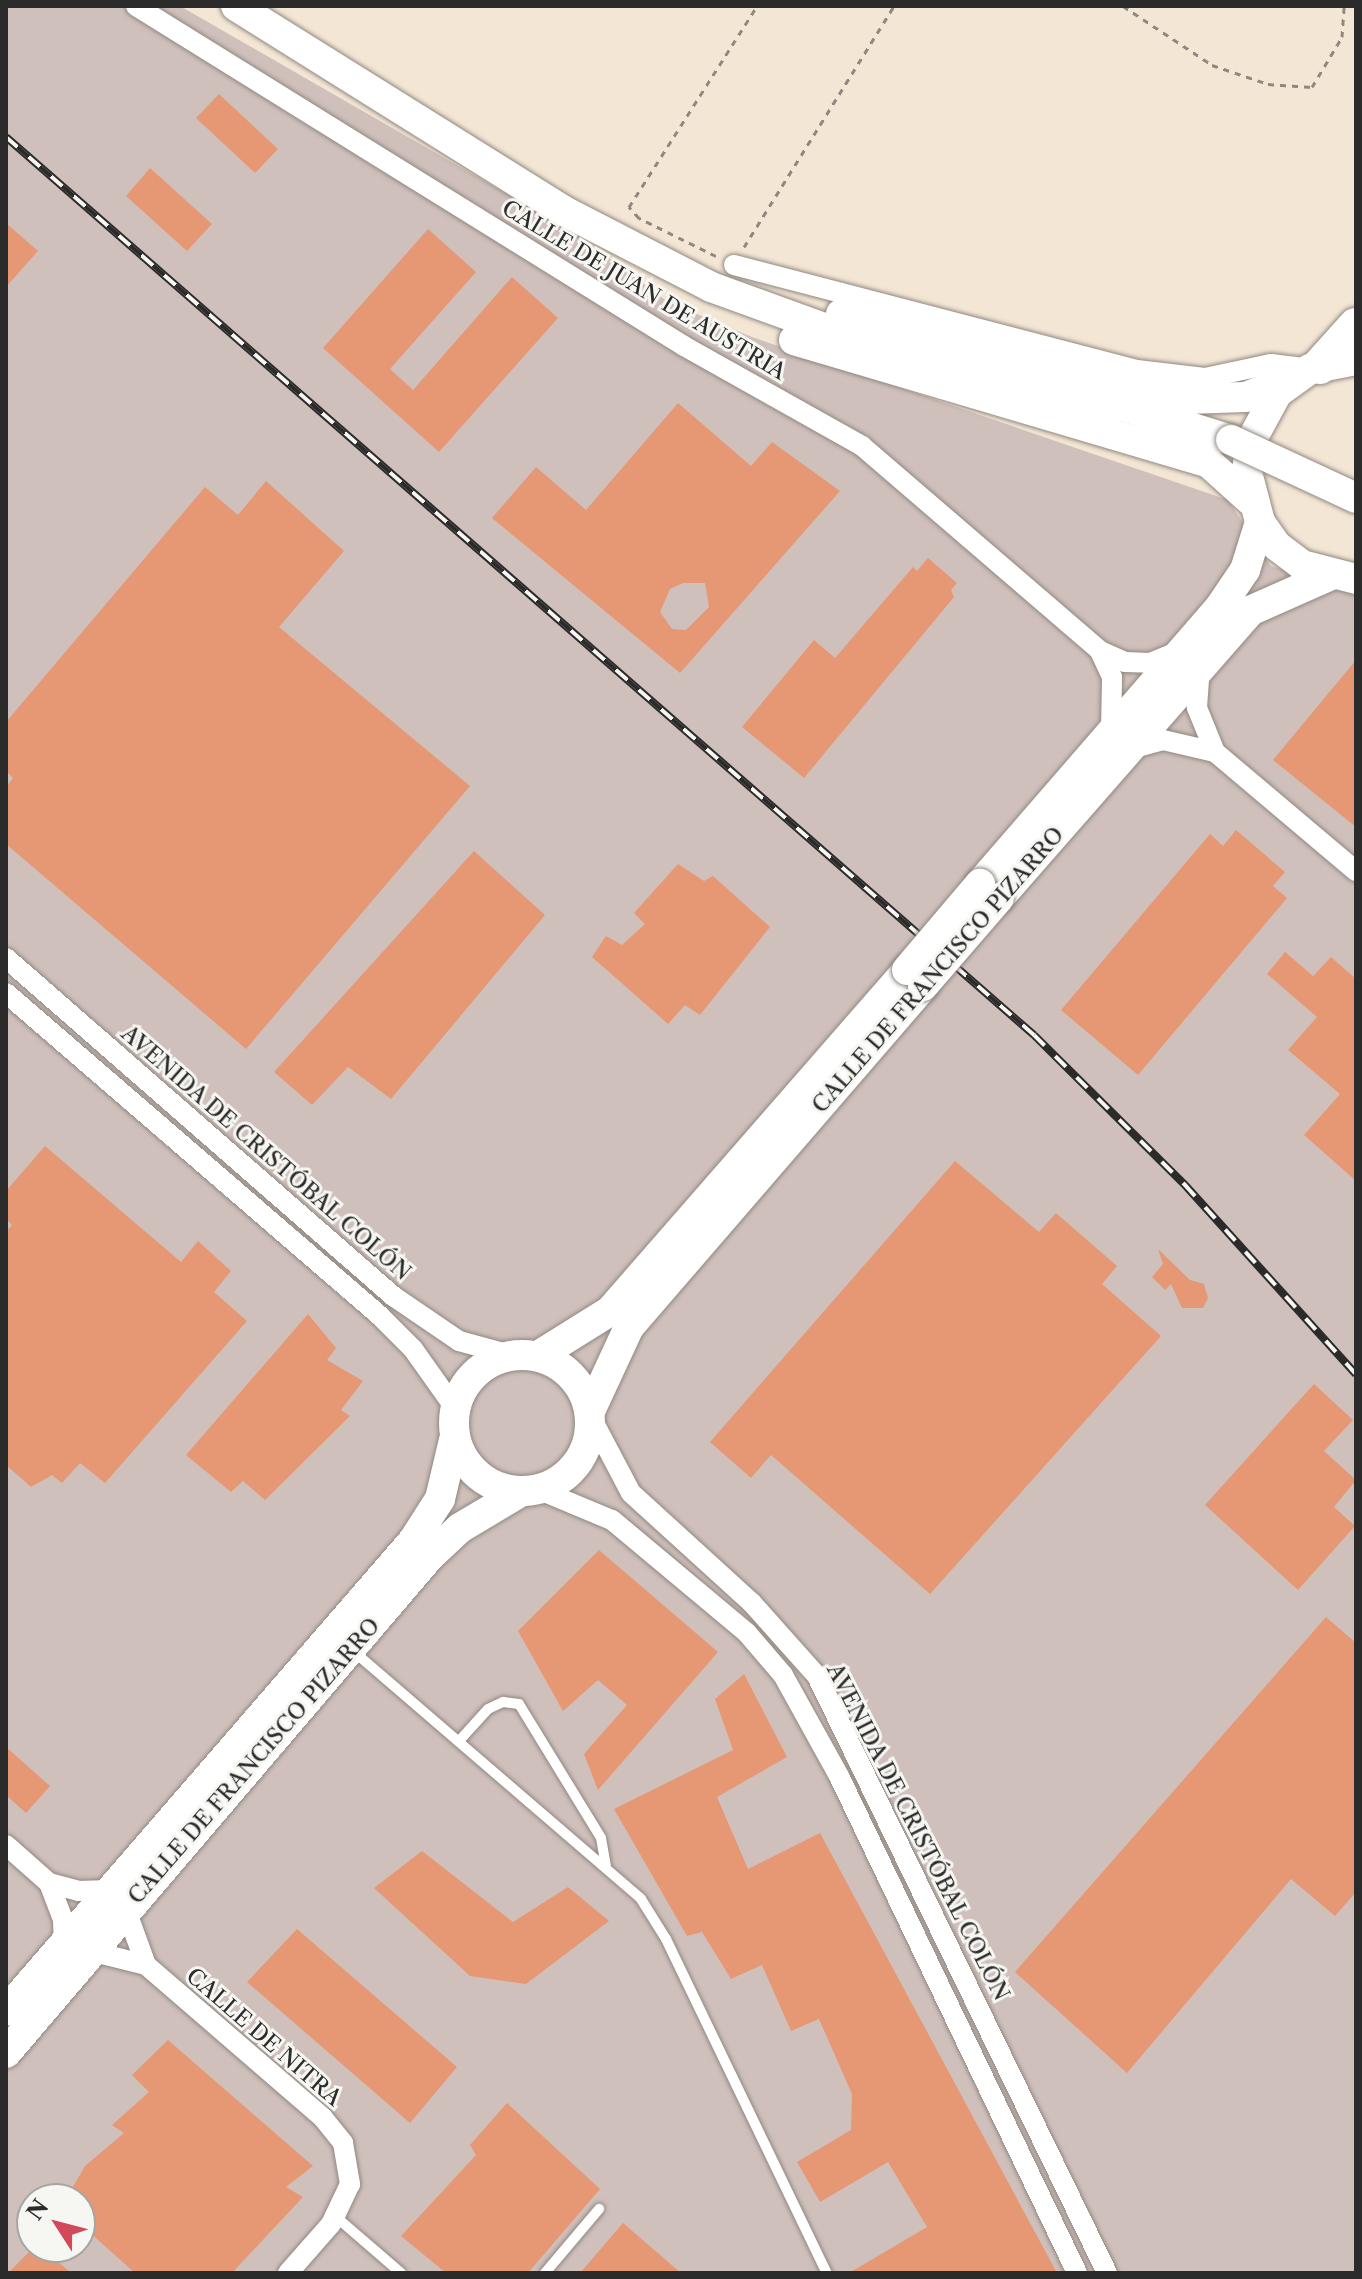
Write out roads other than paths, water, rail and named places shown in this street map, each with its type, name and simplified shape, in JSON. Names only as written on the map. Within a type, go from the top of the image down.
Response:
[{"type":"highway","points":[[1294,379],[1356,326]]},
{"type":"main road","points":[[236,6],[477,157],[649,257],[752,303],[835,332],[1122,406],[1231,440],[1356,498]]},
{"type":"main road","points":[[477,157],[532,211],[634,270],[713,308],[850,359],[1209,463],[1255,512],[1289,556],[1343,578]]},
{"type":"main road","points":[[649,257],[708,270],[809,306],[1147,391],[1213,401],[1245,397],[1356,360]]},
{"type":"main road","points":[[1255,512],[1247,472],[1250,443],[1294,379]]},
{"type":"main road","name":"CALLE DE FRANCISCO PIZARRO","points":[[1192,658],[1254,551],[1255,512]]},
{"type":"main road","name":"CALLE DE FRANCISCO PIZARRO","points":[[592,1415],[629,1327],[915,978],[1192,658],[1250,611],[1343,578]]},
{"type":"main road","name":"CALLE DE FRANCISCO PIZARRO","points":[[524,1355],[610,1311],[915,978]]},
{"type":"main road","points":[[524,1355],[569,1374],[592,1415],[584,1452],[573,1465],[528,1490],[490,1483],[476,1473],[454,1440],[455,1408],[480,1372],[524,1355]]},
{"type":"main road","name":"CALLE DE FRANCISCO PIZARRO","points":[[118,1900],[413,1541],[440,1499],[454,1440]]},
{"type":"main road","name":"CALLE DE FRANCISCO PIZARRO","points":[[6,2011],[77,1947],[350,1649],[443,1541],[528,1490]]},
{"type":"main road","name":"CALLE DE FRANCISCO PIZARRO","points":[[6,2053],[77,1947]]},
{"type":"street","name":"CALLE DE JUAN DE AUSTRIA","points":[[136,6],[684,346],[862,446],[1100,651]]},
{"type":"street","points":[[734,265],[1137,370],[1205,378],[1271,364],[1294,379]]},
{"type":"street","points":[[1243,372],[1294,379]]},
{"type":"street","points":[[1100,651],[1125,662],[1150,663],[1192,658],[1197,708],[1215,752]]},
{"type":"street","points":[[1100,651],[1112,677],[1119,741],[1163,740],[1215,752],[1356,871]]},
{"type":"street","name":"AVENIDA DE CRISTÓBAL COLÓN","points":[[6,958],[393,1296],[459,1341],[524,1355]]},
{"type":"street","points":[[6,993],[380,1316],[413,1349],[455,1408]]},
{"type":"street","name":"AVENIDA DE CRISTÓBAL COLÓN","points":[[592,1415],[631,1493],[752,1603],[817,1676],[1107,2273]]},
{"type":"street","name":"AVENIDA DE CRISTÓBAL COLÓN","points":[[528,1490],[612,1520],[747,1633],[783,1675],[839,1776],[1077,2273]]},
{"type":"street","points":[[6,1845],[49,1883],[118,1900]]},
{"type":"street","points":[[49,1883],[77,1947]]},
{"type":"street","name":"CALLE DE NITRA","points":[[118,1900],[146,1965],[323,2118],[343,2143],[350,2184],[335,2216],[288,2273]]},
{"type":"street","name":"CALLE DE NITRA","points":[[77,1947],[146,1965]]},
{"type":"lane","points":[[350,1649],[641,1899],[666,1939],[827,2273]]},
{"type":"lane","points":[[459,1741],[488,1709],[503,1702],[519,1704],[601,1838],[606,1866]]},
{"type":"lane","points":[[545,2273],[599,2209]]},
{"type":"lane","points":[[335,2216],[401,2273]]},
{"type":"railway","points":[[6,137],[1034,1035],[1185,1185],[1356,1374]]}]
